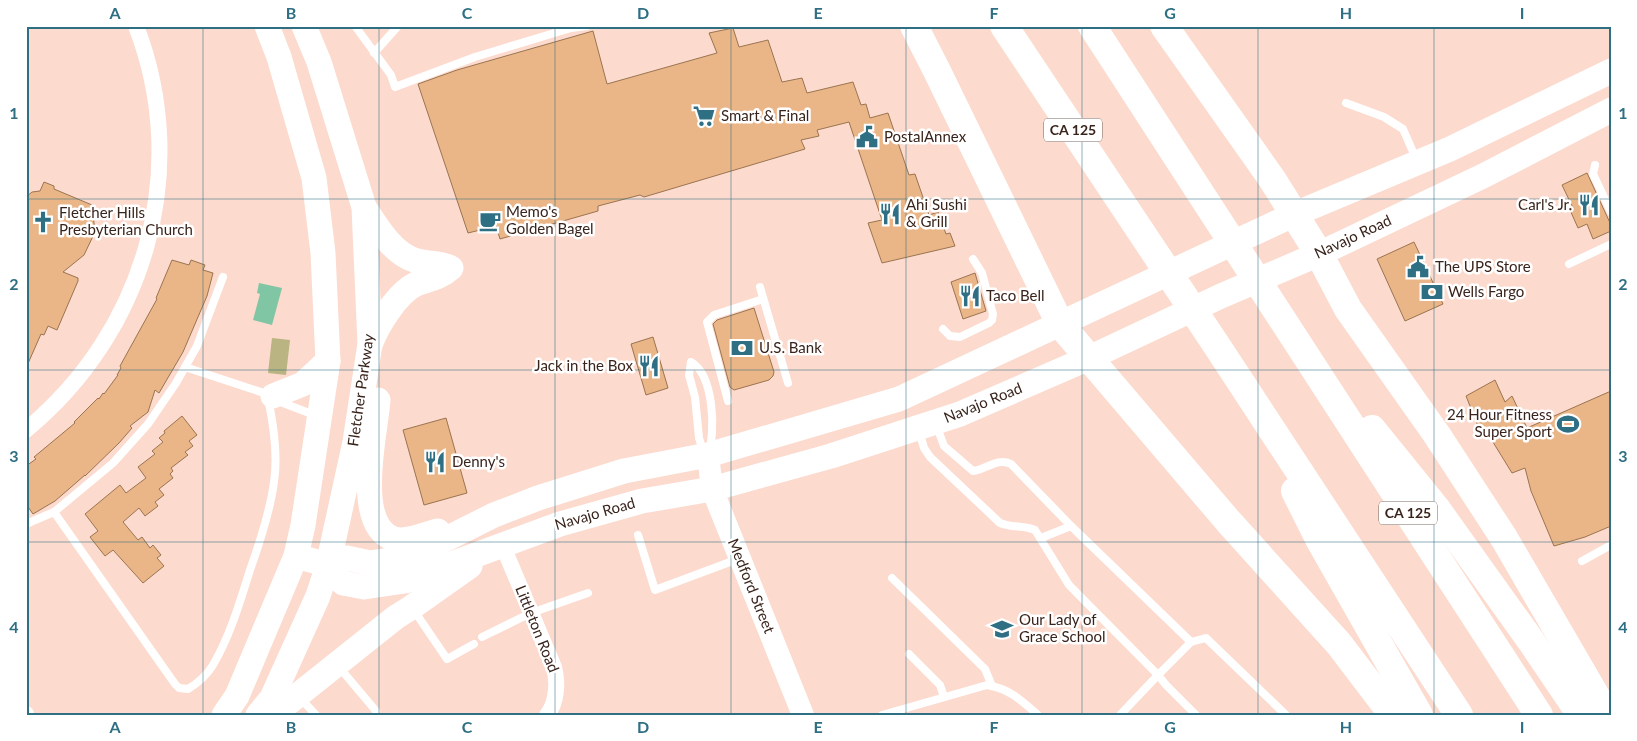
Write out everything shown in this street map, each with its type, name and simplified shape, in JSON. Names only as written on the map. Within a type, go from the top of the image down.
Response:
[{"type":"highway","points":[[914,26],[1060,324],[1228,521],[1339,644],[1393,715]]},
{"type":"highway","name":"CA 125","points":[[1004,26],[1143,233],[1459,715]]},
{"type":"highway","name":"CA 125","points":[[1092,26],[1539,715]]},
{"type":"highway","points":[[1164,26],[1272,179],[1319,254],[1348,309],[1437,435],[1504,538],[1607,715]]},
{"type":"highway","points":[[1277,310],[1436,508],[1531,641],[1581,715]]},
{"type":"highway","points":[[1244,386],[1319,539],[1420,715]]},
{"type":"main road","points":[[224,715],[237,696],[296,556],[303,525],[328,361],[323,253],[314,178],[279,57],[267,26]]},
{"type":"main road","name":"Fletcher Parkway","points":[[258,715],[272,698],[318,596],[328,565],[355,442],[370,344],[364,207],[319,62],[304,26]]},
{"type":"main road","points":[[364,207],[393,246],[403,255],[422,262],[442,263],[451,268],[437,278],[408,289],[400,296],[391,307],[370,344],[378,401],[369,476],[372,509],[378,528],[395,540],[407,540],[494,515],[538,498],[624,471],[708,455],[899,399],[1295,214],[1464,143],[1611,71]]},
{"type":"main road","name":"Navajo Road","points":[[328,565],[343,583],[364,587],[405,581],[560,524],[642,501],[712,489],[831,456],[960,414],[1089,358],[1203,304],[1319,254],[1490,172],[1611,110]]},
{"type":"main road","points":[[273,396],[303,384],[328,361]]},
{"type":"main road","points":[[296,556],[328,565],[347,558],[370,563],[408,558],[494,515]]},
{"type":"main road","points":[[273,715],[396,617],[502,544]]},
{"type":"street","points":[[26,430],[65,394],[96,355],[123,310],[134,286],[150,237],[158,187],[159,138],[154,89],[136,26]]},
{"type":"street","name":"Medford Street","points":[[708,455],[712,489],[803,715]]},
{"type":"street","name":"Littleton Road","points":[[502,544],[554,667],[557,680],[551,710],[546,715]]},
{"type":"lane","points":[[355,26],[391,75],[395,87],[475,57],[571,28],[587,26]]},
{"type":"lane","points":[[374,53],[398,26]]},
{"type":"lane","points":[[1346,103],[1384,117],[1403,128],[1418,162]]},
{"type":"lane","points":[[1595,164],[1593,174],[1611,212]]},
{"type":"lane","points":[[1569,264],[1611,244]]},
{"type":"lane","points":[[943,329],[950,336],[960,337],[986,325],[992,320],[993,314],[982,273],[973,259]]},
{"type":"lane","points":[[26,524],[54,512],[113,463],[148,424],[176,383],[197,346],[223,277]]},
{"type":"lane","points":[[760,287],[788,383]]},
{"type":"lane","points":[[728,401],[707,322],[714,314],[763,299]]},
{"type":"lane","points":[[691,362],[701,371],[711,406],[713,436],[708,455],[702,447],[699,438],[695,397],[689,375],[691,362]]},
{"type":"lane","points":[[185,367],[273,396],[291,407],[319,417]]},
{"type":"lane","points":[[54,512],[175,684],[179,688],[188,689],[205,676],[213,665],[232,627],[265,527],[274,482],[275,452],[273,422],[269,403],[273,396]]},
{"type":"lane","points":[[927,425],[944,446],[973,471],[999,462],[1005,461],[1011,464],[1071,526],[1191,642]]},
{"type":"lane","points":[[927,425],[924,448],[930,457],[1000,523],[1009,526],[1028,527],[1035,530],[1069,585],[1196,715]]},
{"type":"lane","points":[[1041,538],[1071,526]]},
{"type":"lane","points":[[638,535],[655,590],[740,559]]},
{"type":"lane","points":[[1582,561],[1611,545]]},
{"type":"lane","points":[[892,578],[985,669],[992,686]]},
{"type":"lane","points":[[482,637],[531,613],[588,593]]},
{"type":"lane","points":[[412,607],[447,659],[474,644]]},
{"type":"lane","points":[[1120,715],[1191,642],[1206,638],[1286,715]]},
{"type":"lane","points":[[909,654],[940,685],[944,697]]},
{"type":"lane","points":[[336,663],[376,711]]},
{"type":"lane","points":[[882,715],[987,685],[1000,687],[1010,692],[1038,715]]},
{"type":"lane","points":[[298,694],[316,715]]},
{"type":"shaded area","points":[[259,283],[282,288],[272,325],[253,320],[260,294],[257,293]]},
{"type":"shaded area","points":[[272,338],[290,340],[286,375],[268,373]]},
{"type":"building","points":[[733,28],[739,47],[768,40],[782,82],[802,78],[807,93],[853,82],[861,105],[866,104],[870,118],[888,113],[909,175],[915,174],[929,215],[938,212],[946,234],[950,233],[955,246],[882,263],[868,223],[882,220],[849,122],[817,130],[819,136],[801,140],[805,149],[644,197],[640,195],[598,206],[598,211],[500,239],[496,226],[468,233],[418,84],[457,70],[593,31],[607,84],[717,53],[709,33]]},
{"type":"building","name":"Carl's Jr.","points":[[1587,173],[1611,225],[1611,231],[1593,239],[1587,224],[1578,228],[1570,210],[1573,208],[1562,185]]},
{"type":"building","points":[[44,182],[54,186],[54,189],[92,205],[95,232],[84,255],[63,272],[78,278],[78,281],[57,330],[48,326],[44,335],[41,334],[26,368],[26,197],[32,192],[40,191]]},
{"type":"building","points":[[1414,242],[1443,304],[1405,321],[1377,259]]},
{"type":"building","points":[[172,260],[189,265],[191,260],[205,265],[203,270],[213,273],[207,296],[183,352],[159,393],[155,390],[148,412],[130,426],[132,428],[119,443],[85,476],[55,501],[33,514],[26,504],[26,466],[75,423],[104,394],[118,375],[120,366],[157,299]]},
{"type":"building","name":"Taco Bell","points":[[975,273],[986,311],[963,319],[951,282]]},
{"type":"building","name":"U.S. Bank","points":[[754,308],[774,372],[769,380],[734,390],[730,387],[713,324],[717,320]]},
{"type":"building","name":"Jack in the Box","points":[[653,337],[668,388],[646,395],[631,344]]},
{"type":"building","points":[[1495,380],[1505,402],[1512,396],[1527,428],[1611,391],[1611,526],[1585,537],[1554,546],[1531,491],[1525,468],[1512,473],[1488,434],[1482,436],[1466,396]]},
{"type":"building","points":[[182,416],[197,435],[189,441],[193,446],[185,452],[188,455],[171,468],[173,471],[170,474],[173,478],[159,489],[164,495],[155,502],[158,506],[145,516],[139,508],[123,522],[138,540],[142,537],[150,548],[153,545],[161,555],[157,558],[164,566],[143,583],[113,550],[105,556],[90,537],[98,531],[85,514],[120,485],[126,493],[146,478],[138,467],[155,454],[152,451],[163,442],[159,438],[165,433],[164,431]]},
{"type":"building","name":"Denny's","points":[[446,418],[467,493],[424,505],[403,430]]},
{"type":"place","name":"Smart & Final","points":[[704,116]]},
{"type":"place","name":"PostalAnnex","points":[[867,137]]},
{"type":"place","name":"Carl's Jr.","points":[[1589,205]]},
{"type":"place","name":"Ahi Sushi & Grill","points":[[890,214]]},
{"type":"place","name":"Memo's Golden Bagel","points":[[490,221]]},
{"type":"place","name":"Fletcher Hills Presbyterian Church","points":[[43,222]]},
{"type":"place","name":"The UPS Store","points":[[1418,267]]},
{"type":"place","name":"Wells Fargo","points":[[1432,292]]},
{"type":"place","name":"Taco Bell","points":[[970,296]]},
{"type":"place","name":"U.S. Bank","points":[[742,348]]},
{"type":"place","name":"Jack in the Box","points":[[649,366]]},
{"type":"place","name":"24 Hour Fitness Super Sport","points":[[1568,424]]},
{"type":"place","name":"Denny's","points":[[435,462]]},
{"type":"place","name":"Our Lady of Grace School","points":[[1002,629]]}]
